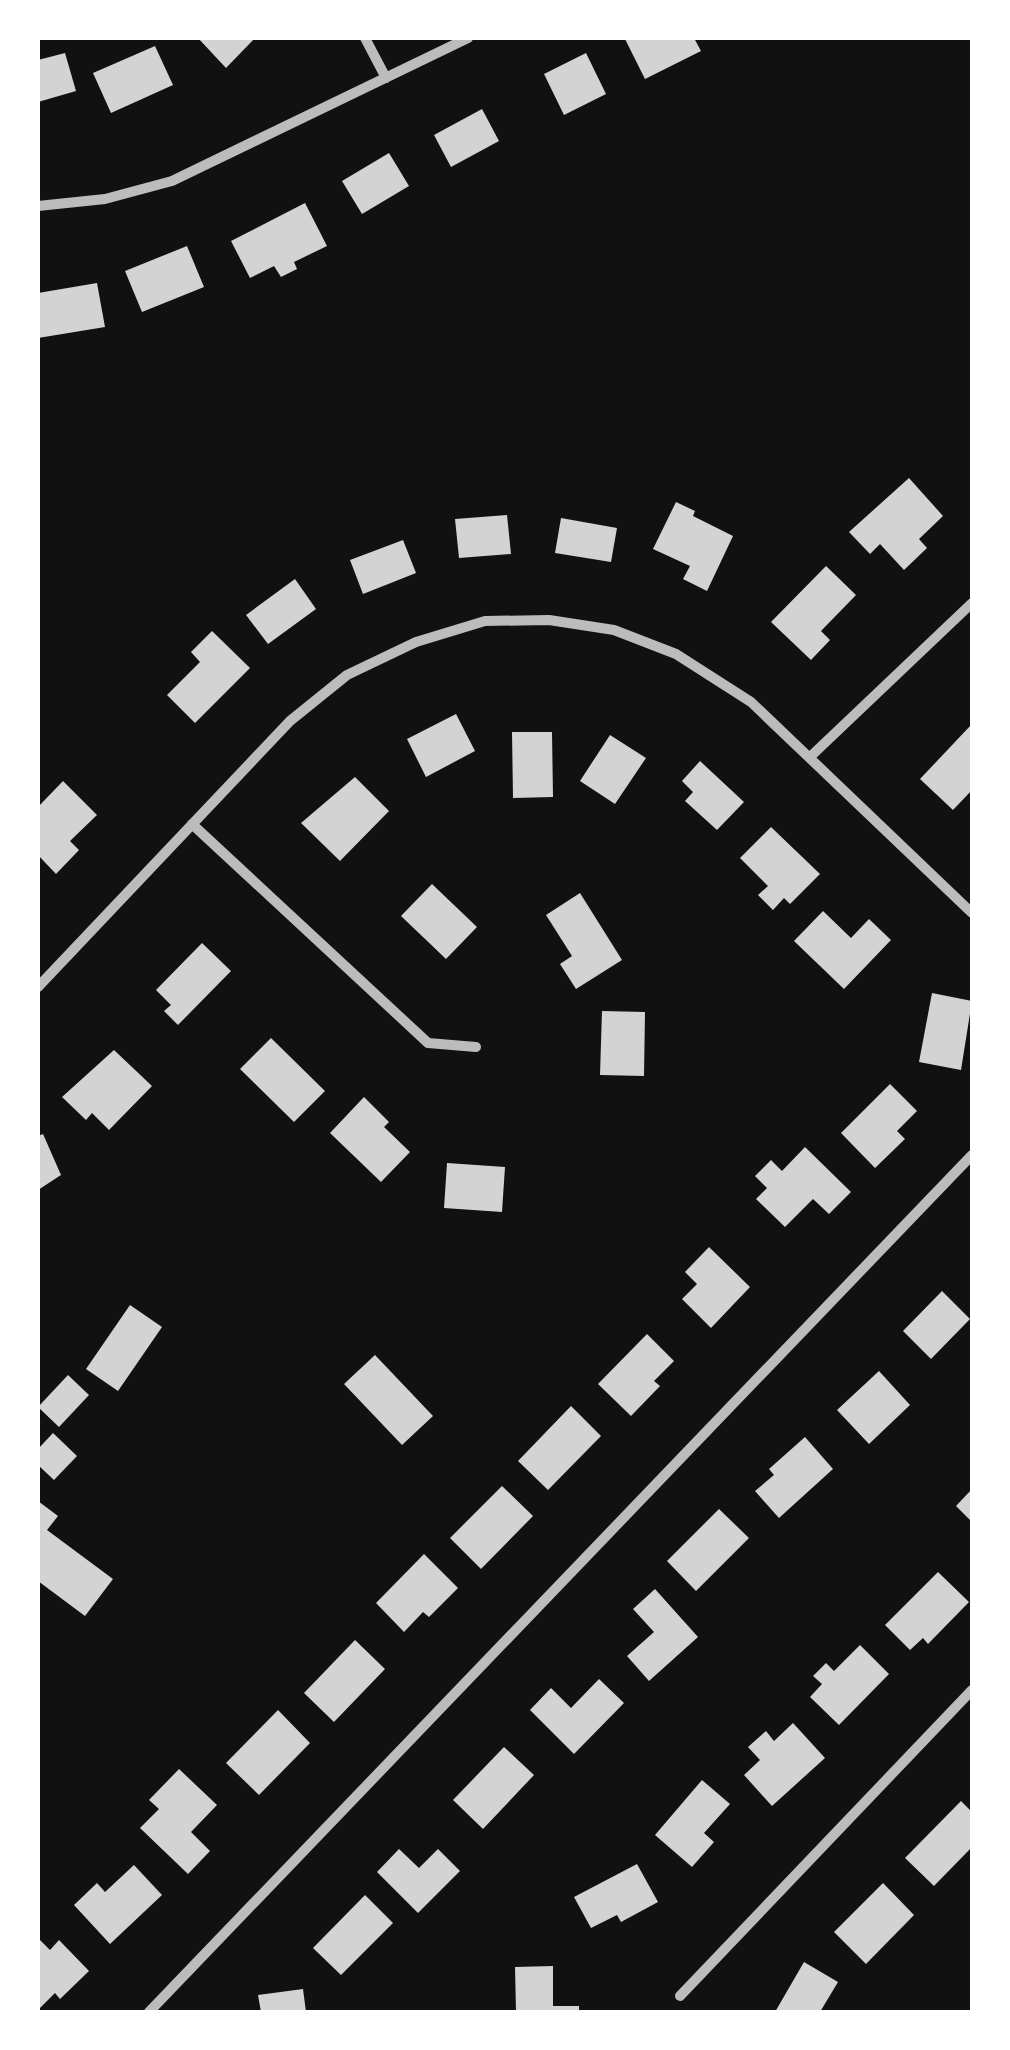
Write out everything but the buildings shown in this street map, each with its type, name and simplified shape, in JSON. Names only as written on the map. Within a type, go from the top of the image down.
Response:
[{"type":"street","points":[[365,38],[386,78]]},
{"type":"street","points":[[38,206],[106,199],[172,182],[468,38]]},
{"type":"street","points":[[810,757],[972,603]]},
{"type":"street","points":[[38,987],[290,721],[346,675],[416,642],[485,621],[548,620],[614,630],[676,654],[751,702],[972,913]]},
{"type":"street","points":[[192,824],[428,1043],[476,1047]]},
{"type":"street","points":[[149,2012],[972,1155]]},
{"type":"street","points":[[680,1996],[972,1690]]}]
